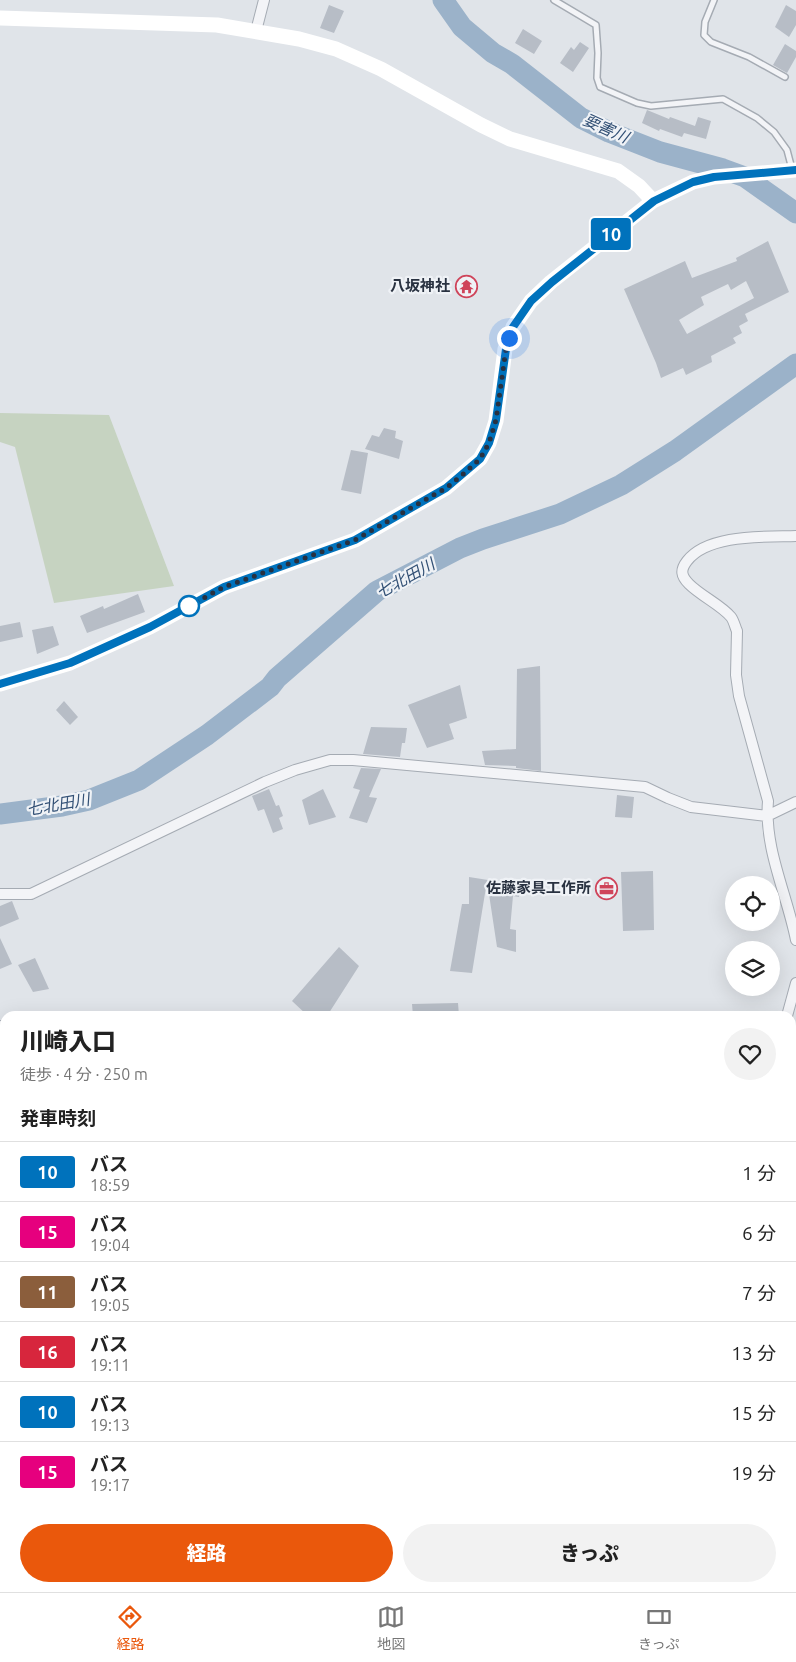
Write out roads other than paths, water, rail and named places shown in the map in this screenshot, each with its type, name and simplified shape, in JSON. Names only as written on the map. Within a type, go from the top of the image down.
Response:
[{"type":"main road","points":[[0,18],[217,25],[299,39],[336,49],[381,69],[481,125],[510,139],[618,171],[639,186],[654,201]]},
{"type":"main road","points":[[0,684],[70,663],[150,627],[224,587],[355,540],[446,488],[480,459],[489,443],[496,420],[506,349],[513,327],[531,301],[654,201],[693,182],[714,177],[794,170]]},
{"type":"street","points":[[256,31],[264,0]]},
{"type":"street","points":[[796,536],[746,538],[722,542],[694,553],[681,570],[682,575],[690,585],[730,616],[737,631],[736,675],[739,696],[768,801],[767,816],[771,845],[796,940]]},
{"type":"street","points":[[0,894],[31,894],[265,782],[294,770],[330,760],[352,760],[645,787],[691,807],[767,816],[796,802]]},
{"type":"street","points":[[788,1011],[796,983]]},
{"type":"lane","points":[[554,0],[596,25],[597,78],[600,87],[637,103],[651,106],[723,99],[757,118],[774,132],[787,150],[794,170]]},
{"type":"lane","points":[[714,0],[705,22],[704,35],[711,42],[749,56],[786,77]]},
{"type":"waterway","name":"要害川","points":[[443,0],[462,27],[493,53],[512,64],[581,118],[609,132],[660,152],[745,177],[796,213]]},
{"type":"waterway","name":"七北田川","points":[[0,814],[62,806],[89,800],[139,780],[207,735],[270,687],[277,678],[377,591],[460,548],[560,514],[621,485],[675,451],[796,364]]},
{"type":"place","name":"八坂神社","points":[[466,286]]},
{"type":"place","name":"佐藤家具工作所","points":[[607,888]]}]
